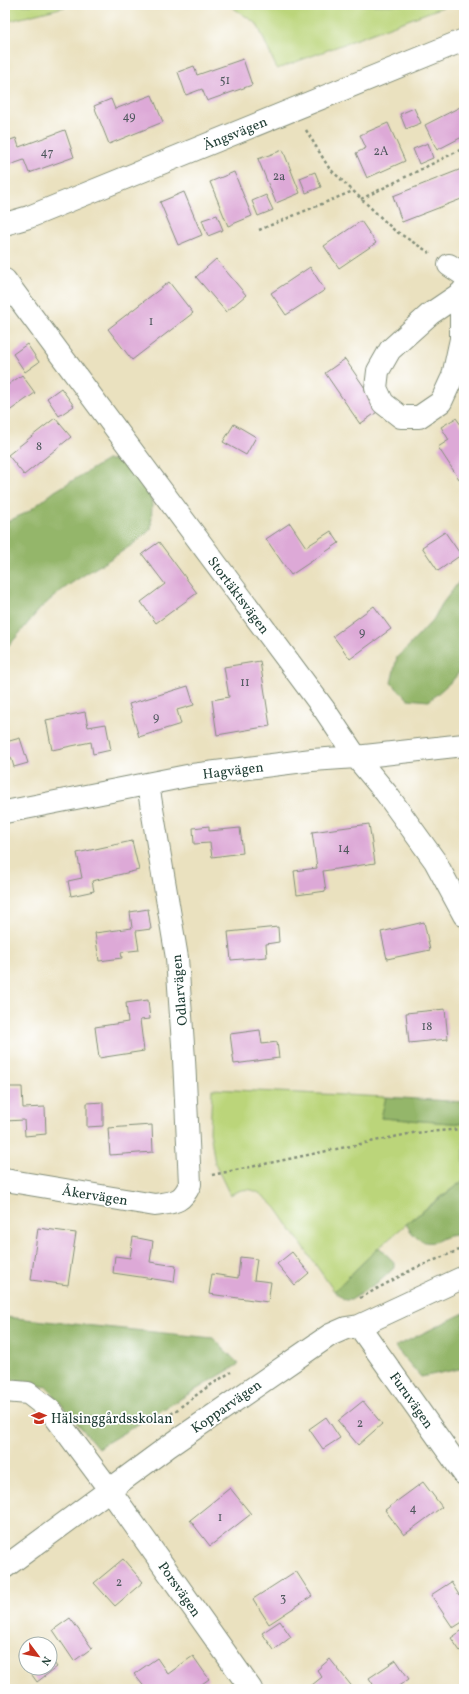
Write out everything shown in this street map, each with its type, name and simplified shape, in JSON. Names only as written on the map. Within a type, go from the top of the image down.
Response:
[{"type":"street","name":"Ängsvägen","points":[[5,224],[29,217],[464,40]]},
{"type":"street","name":"Stortäktsvägen","points":[[5,280],[324,709],[356,757],[386,792],[435,861],[464,916]]},
{"type":"street","points":[[459,281],[461,338],[453,376],[441,402],[419,417],[401,417],[383,403],[376,388],[378,371],[390,350],[430,314],[459,281]]},
{"type":"street","name":"Hagvägen","points":[[5,812],[148,785],[192,775],[318,759],[356,757],[464,745]]},
{"type":"street","name":"Odlarvägen","points":[[148,785],[177,958],[184,1059],[187,1188]]},
{"type":"street","name":"Åkervägen","points":[[5,1180],[155,1205],[173,1202],[187,1188]]},
{"type":"street","name":"Kopparvägen","points":[[5,1567],[109,1489],[324,1339],[346,1328],[359,1326],[464,1276]]},
{"type":"street","name":"Furuvägen","points":[[359,1326],[464,1474]]},
{"type":"street","name":"Porsvägen","points":[[5,1391],[28,1393],[50,1410],[109,1489],[251,1689]]},
{"type":"path","points":[[292,110],[303,124],[329,168],[394,230],[459,281]]},
{"type":"path","points":[[361,199],[464,148]]},
{"type":"path","points":[[258,230],[353,191]]},
{"type":"path","points":[[187,1188],[413,1133],[464,1129]]},
{"type":"path","points":[[366,1295],[413,1269],[464,1248]]},
{"type":"green space","points":[[5,5],[72,5],[5,22]]},
{"type":"green space","points":[[229,5],[448,5],[277,69],[257,24]]},
{"type":"green space","points":[[107,460],[118,460],[145,481],[152,503],[151,529],[130,546],[62,590],[39,610],[5,649],[5,523],[29,511],[55,491]]},
{"type":"green space","points":[[464,575],[464,666],[453,680],[429,701],[408,699],[391,683],[397,657],[433,620],[442,604]]},
{"type":"green space","points":[[212,1089],[386,1097],[381,1118],[464,1124],[464,1180],[396,1232],[334,1291],[276,1208],[270,1202],[255,1191],[250,1190],[237,1191],[230,1195],[215,1164],[210,1131]]},
{"type":"green space","points":[[386,1097],[464,1102],[464,1124],[381,1118]]},
{"type":"green space","points":[[464,1180],[464,1233],[434,1242],[425,1242],[417,1238],[406,1224]]},
{"type":"green space","points":[[379,1247],[394,1262],[394,1268],[381,1280],[351,1300],[345,1300],[334,1291]]},
{"type":"green space","points":[[464,1313],[464,1368],[421,1377],[395,1347]]},
{"type":"green space","points":[[5,1317],[213,1338],[239,1364],[98,1448],[47,1387],[5,1379]]},
{"type":"building","points":[[243,59],[252,85],[207,101],[202,89],[186,95],[178,72],[194,66],[197,75]]},
{"type":"building","points":[[152,95],[163,122],[109,144],[94,106],[111,99],[115,109]]},
{"type":"building","points":[[464,105],[464,136],[437,150],[425,125]]},
{"type":"building","points":[[414,108],[421,123],[406,129],[400,114]]},
{"type":"building","points":[[388,123],[405,161],[367,178],[356,153],[366,148],[360,135]]},
{"type":"building","points":[[65,130],[74,157],[29,173],[24,160],[7,166],[5,160],[5,142],[16,138],[19,147]]},
{"type":"building","points":[[428,143],[433,158],[419,164],[413,149]]},
{"type":"building","points":[[283,150],[300,193],[276,203],[258,159]]},
{"type":"building","points":[[464,168],[464,198],[402,222],[393,196]]},
{"type":"building","points":[[234,172],[252,216],[228,226],[210,182]]},
{"type":"building","points":[[315,172],[321,187],[306,193],[300,178]]},
{"type":"building","points":[[184,192],[202,235],[178,245],[160,202]]},
{"type":"building","points":[[266,195],[273,210],[258,216],[252,201]]},
{"type":"building","points":[[217,215],[223,230],[208,236],[202,220]]},
{"type":"building","points":[[361,221],[376,243],[339,268],[324,246]]},
{"type":"building","points":[[216,259],[246,295],[226,312],[196,277]]},
{"type":"building","points":[[310,267],[325,290],[286,315],[271,293]]},
{"type":"building","points":[[169,282],[193,313],[132,360],[108,329]]},
{"type":"building","points":[[27,344],[39,362],[25,372],[13,354]]},
{"type":"building","points":[[345,359],[380,410],[360,424],[325,373]]},
{"type":"building","points":[[22,375],[35,393],[5,414],[5,387]]},
{"type":"building","points":[[61,388],[74,406],[59,416],[47,398]]},
{"type":"building","points":[[55,418],[71,437],[24,475],[8,455]]},
{"type":"building","points":[[456,418],[464,429],[464,476],[459,479],[438,447],[449,440],[441,427]]},
{"type":"building","points":[[234,424],[256,437],[246,455],[223,442]]},
{"type":"building","points":[[290,523],[306,547],[331,531],[339,543],[291,575],[266,539]]},
{"type":"building","points":[[445,532],[461,555],[438,571],[422,547]]},
{"type":"building","points":[[159,542],[197,593],[156,623],[141,602],[165,584],[142,554]]},
{"type":"building","points":[[374,606],[391,629],[350,659],[333,636]]},
{"type":"building","points":[[260,661],[270,726],[217,735],[212,700],[229,697],[224,667]]},
{"type":"building","points":[[188,686],[194,705],[177,710],[181,724],[139,737],[129,704]]},
{"type":"building","points":[[85,712],[88,727],[106,724],[111,750],[93,754],[91,742],[52,750],[46,720]]},
{"type":"building","points":[[5,738],[6,742],[20,738],[28,763],[14,767],[11,757],[5,758]]},
{"type":"building","points":[[464,801],[464,822],[463,822],[461,802]]},
{"type":"building","points":[[369,824],[375,863],[323,871],[326,891],[297,895],[294,871],[317,868],[312,832]]},
{"type":"building","points":[[209,826],[209,831],[240,828],[243,853],[212,857],[210,843],[194,844],[193,828]]},
{"type":"building","points":[[132,841],[139,870],[92,881],[94,891],[71,896],[68,881],[82,878],[77,853]]},
{"type":"building","points":[[148,909],[151,929],[136,931],[139,950],[121,952],[122,958],[99,961],[95,933],[132,928],[130,912]]},
{"type":"building","points":[[424,922],[430,950],[387,959],[381,932]]},
{"type":"building","points":[[278,927],[279,942],[266,944],[267,957],[231,960],[228,932]]},
{"type":"building","points":[[148,1000],[150,1019],[140,1020],[144,1051],[99,1058],[95,1027],[128,1022],[126,1003]]},
{"type":"building","points":[[445,1009],[448,1039],[409,1043],[406,1013]]},
{"type":"building","points":[[260,1030],[262,1044],[277,1042],[279,1058],[234,1064],[230,1034]]},
{"type":"building","points":[[5,1087],[22,1087],[23,1108],[45,1107],[46,1134],[25,1136],[24,1120],[5,1121]]},
{"type":"building","points":[[103,1102],[103,1126],[87,1127],[87,1103]]},
{"type":"building","points":[[152,1125],[153,1152],[110,1155],[108,1128]]},
{"type":"building","points":[[38,1228],[76,1233],[68,1285],[31,1280]]},
{"type":"building","points":[[133,1237],[153,1241],[150,1262],[176,1266],[174,1282],[113,1273],[115,1256],[130,1258]]},
{"type":"building","points":[[292,1252],[309,1273],[295,1285],[277,1264]]},
{"type":"building","points":[[240,1257],[257,1259],[254,1280],[271,1282],[268,1302],[209,1294],[212,1274],[238,1278]]},
{"type":"building","points":[[363,1401],[382,1424],[358,1445],[338,1421]]},
{"type":"building","points":[[326,1417],[340,1438],[323,1449],[309,1429]]},
{"type":"building","points":[[423,1482],[442,1507],[404,1535],[385,1510]]},
{"type":"building","points":[[230,1488],[251,1514],[210,1546],[190,1520]]},
{"type":"building","points":[[123,1559],[143,1582],[115,1606],[94,1583]]},
{"type":"building","points":[[296,1571],[312,1596],[269,1624],[253,1599]]},
{"type":"building","points":[[451,1582],[459,1595],[464,1592],[464,1621],[453,1628],[431,1595]]},
{"type":"building","points":[[70,1618],[92,1648],[74,1661],[53,1630]]},
{"type":"building","points":[[280,1621],[291,1637],[274,1650],[262,1633]]},
{"type":"building","points":[[464,1629],[464,1648],[460,1651],[451,1638]]},
{"type":"building","points":[[193,1656],[209,1679],[195,1689],[146,1689],[134,1674],[157,1658],[168,1674]]},
{"type":"building","points":[[330,1659],[354,1689],[307,1689],[322,1677],[317,1670]]},
{"type":"building","points":[[396,1660],[409,1679],[394,1689],[376,1689],[369,1678]]},
{"type":"building","points":[[33,1676],[45,1676],[37,1682]]},
{"type":"place","name":"Hälsinggårdsskolan","points":[[39,1418]]}]
